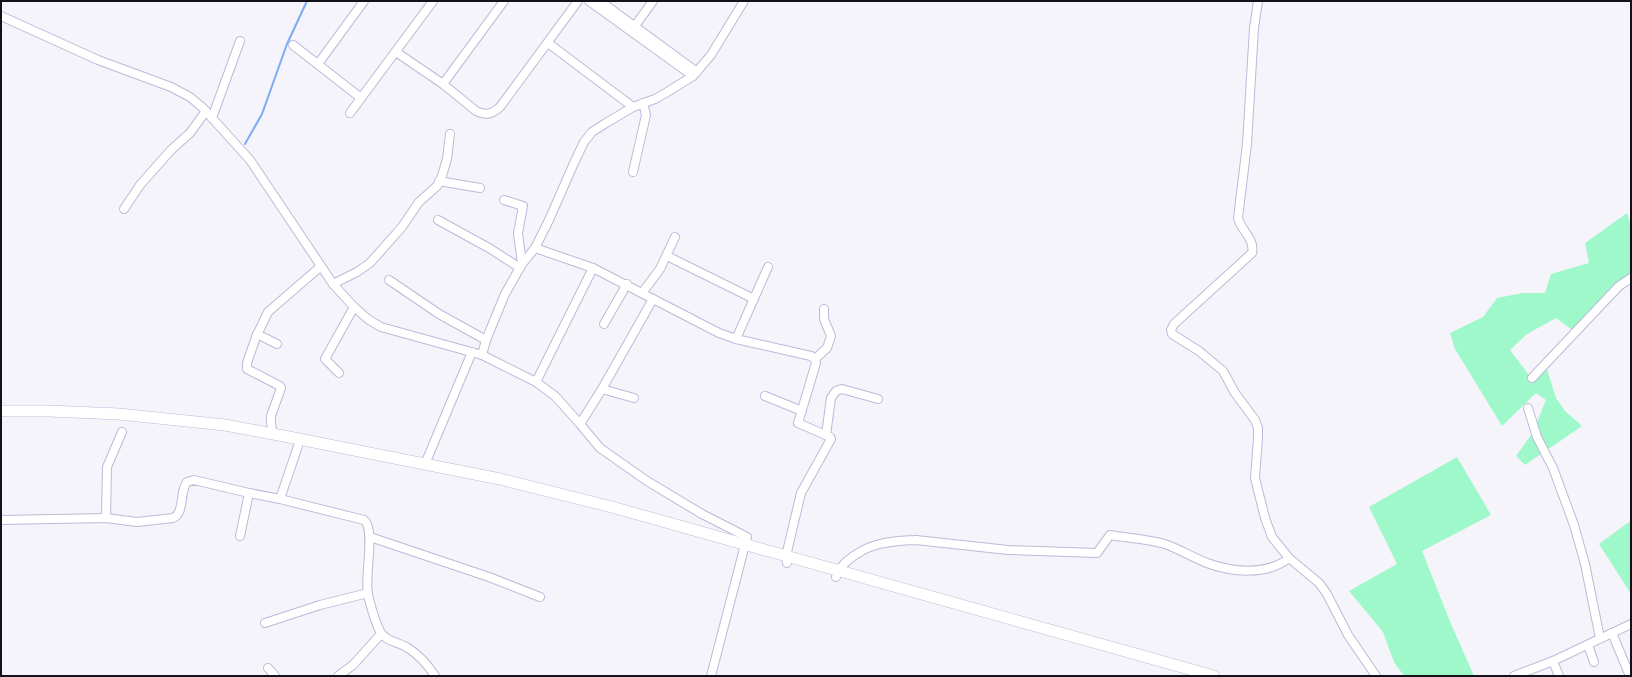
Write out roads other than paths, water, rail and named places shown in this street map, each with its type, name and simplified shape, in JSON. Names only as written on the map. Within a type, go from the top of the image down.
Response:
[{"type":"main road","points":[[1,411],[77,411],[225,425],[426,464],[575,497],[744,548],[1214,676]]},
{"type":"main road","points":[[1,418],[84,419],[154,424],[224,433],[298,446],[536,495],[744,548]]},
{"type":"main road","points":[[837,574],[1187,676]]},
{"type":"street","points":[[318,64],[364,1]]},
{"type":"street","points":[[350,113],[433,1]]},
{"type":"street","points":[[442,84],[504,1]]},
{"type":"street","points":[[396,52],[442,84],[476,111],[482,114],[493,113],[500,107],[578,1]]},
{"type":"street","points":[[589,1],[633,29],[695,74]]},
{"type":"street","points":[[600,1],[633,29]]},
{"type":"street","points":[[633,29],[652,1]]},
{"type":"street","points":[[482,355],[486,340],[505,294],[521,266],[535,248],[584,142],[592,132],[633,107],[669,92],[695,74],[711,55],[744,1]]},
{"type":"street","points":[[1258,1],[1254,25],[1247,144],[1238,218],[1239,223],[1249,237],[1253,247],[1252,253],[1174,324],[1171,330],[1172,334],[1199,350],[1223,372],[1235,393],[1255,420],[1258,428],[1255,478],[1265,518],[1272,537],[1288,558],[1319,584],[1327,594],[1348,635],[1376,676]]},
{"type":"street","points":[[1,16],[98,60],[171,88],[190,97],[206,111],[250,160],[285,211],[320,268],[354,307],[369,320],[382,326],[482,355],[536,382],[555,396],[600,448],[647,481],[702,514],[747,537],[711,676]]},
{"type":"street","points":[[212,118],[240,40]]},
{"type":"street","points":[[548,43],[633,107]]},
{"type":"street","points":[[293,45],[362,98]]},
{"type":"street","points":[[633,172],[646,115],[644,103]]},
{"type":"street","points":[[124,209],[140,186],[171,150],[190,133],[206,111]]},
{"type":"street","points":[[333,284],[357,272],[370,263],[402,227],[419,202],[439,181],[447,159],[450,134]]},
{"type":"street","points":[[439,181],[480,188]]},
{"type":"street","points":[[504,200],[523,206],[518,233],[521,266]]},
{"type":"street","points":[[438,220],[521,266]]},
{"type":"street","points":[[642,293],[667,256],[675,237]]},
{"type":"street","points":[[535,248],[593,268],[627,284],[710,329],[736,339],[811,356],[815,359]]},
{"type":"street","points":[[667,256],[754,299]]},
{"type":"street","points":[[736,339],[768,266]]},
{"type":"street","points":[[271,433],[272,426],[270,420],[281,388],[278,384],[247,369],[247,363],[257,334],[266,315],[271,309],[320,268]]},
{"type":"street","points":[[536,382],[593,268]]},
{"type":"street","points":[[1532,378],[1619,286],[1631,278]]},
{"type":"street","points":[[389,280],[439,314],[486,340]]},
{"type":"street","points":[[604,324],[627,284]]},
{"type":"street","points":[[580,424],[653,299]]},
{"type":"street","points":[[339,374],[325,359],[354,307]]},
{"type":"street","points":[[815,359],[827,348],[832,336],[824,320],[824,308]]},
{"type":"street","points":[[257,334],[277,344]]},
{"type":"street","points":[[426,464],[472,352]]},
{"type":"street","points":[[787,560],[800,497],[831,438],[798,423],[816,363],[815,359]]},
{"type":"street","points":[[602,388],[634,398]]},
{"type":"street","points":[[826,435],[831,398],[836,390],[842,389],[878,399]]},
{"type":"street","points":[[765,396],[802,411]]},
{"type":"street","points":[[1528,408],[1537,437],[1553,468],[1574,525],[1585,564],[1600,638]]},
{"type":"street","points":[[106,518],[107,467],[122,432]]},
{"type":"street","points":[[280,498],[298,446]]},
{"type":"street","points":[[1,520],[106,518],[137,522],[175,517],[180,512],[183,489],[187,482],[194,480],[249,493],[280,498],[364,520],[369,526],[370,537],[368,593],[381,634],[388,639],[406,646],[414,652],[427,664],[435,676]]},
{"type":"street","points":[[240,536],[249,493]]},
{"type":"street","points":[[837,574],[859,551],[867,547],[886,543],[916,540],[1008,550],[1097,553],[1110,535],[1165,544],[1207,563],[1234,570],[1260,570],[1279,565],[1288,558]]},
{"type":"street","points":[[370,537],[489,577],[540,597]]},
{"type":"street","points":[[264,623],[320,605],[368,593]]},
{"type":"street","points":[[1514,676],[1553,661],[1631,624]]},
{"type":"street","points":[[1612,633],[1630,676]]},
{"type":"street","points":[[338,676],[353,665],[381,634]]},
{"type":"street","points":[[1588,645],[1594,662]]},
{"type":"street","points":[[1553,661],[1559,676]]},
{"type":"street","points":[[268,668],[275,676]]},
{"type":"waterway","points":[[245,144],[262,114],[287,44],[307,1]]}]
